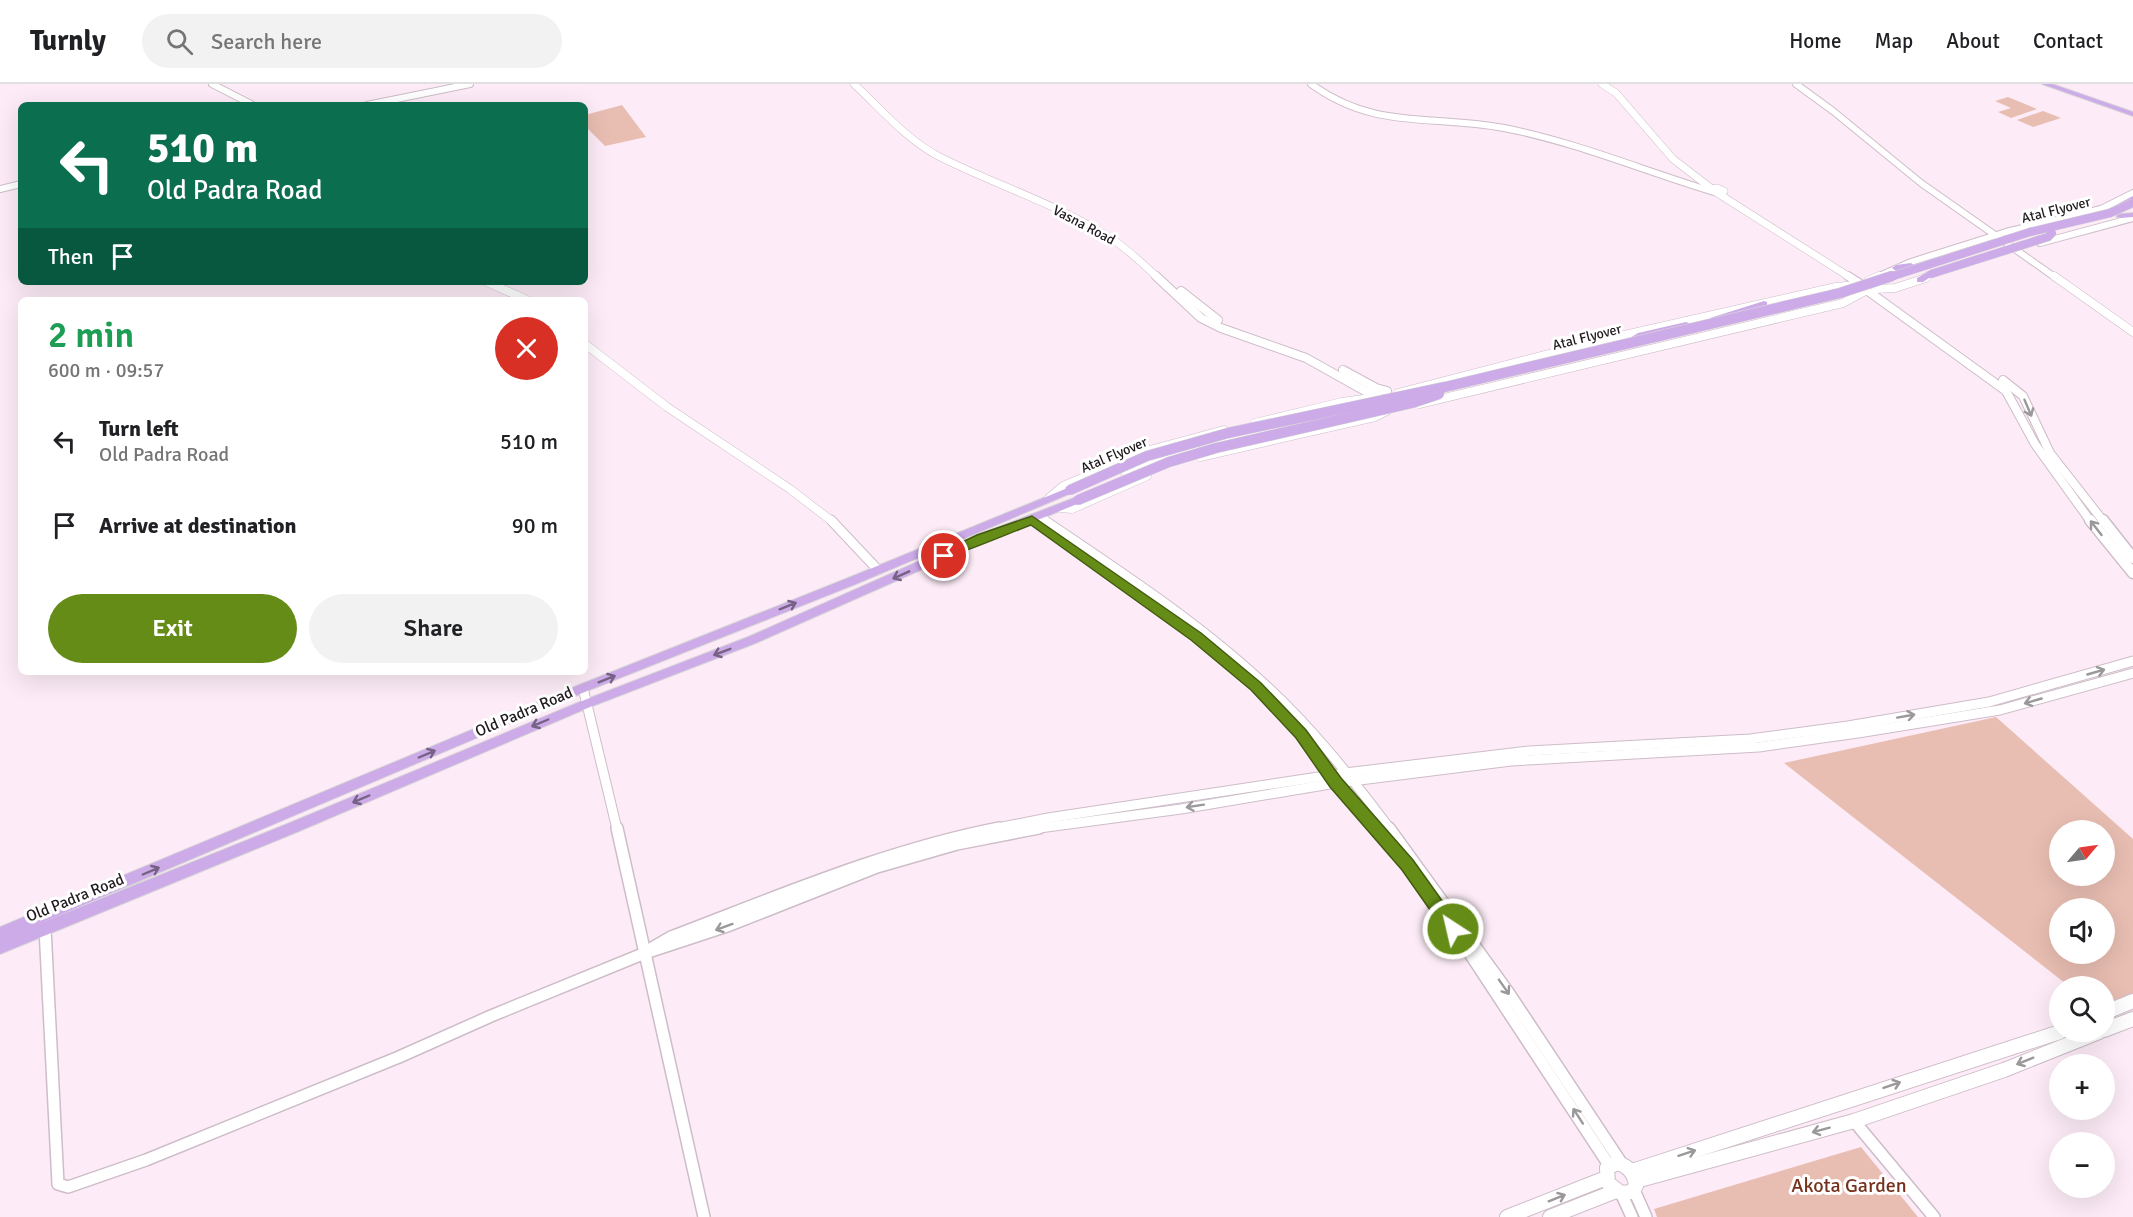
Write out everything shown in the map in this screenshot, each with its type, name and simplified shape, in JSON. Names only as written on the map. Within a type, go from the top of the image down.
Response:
[{"type":"main road","name":"Vasna Road","points":[[854,84],[931,153],[1111,238],[1128,250],[1201,318],[1221,328],[1306,358],[1381,398]]},
{"type":"main road","name":"Vasna Road","points":[[862,84],[903,123],[939,152],[1076,212],[1119,235],[1141,252],[1204,312],[1307,351],[1376,388],[1381,398]]},
{"type":"main road","points":[[1602,84],[1616,93],[1651,135],[1690,174],[1867,286],[2023,396],[2050,453],[2133,558]]},
{"type":"main road","points":[[1612,84],[1633,104],[1680,159],[1717,191]]},
{"type":"main road","points":[[2045,84],[2133,113]]},
{"type":"main road","points":[[2052,84],[2133,113]]},
{"type":"main road","points":[[1681,179],[1688,178],[1690,174]]},
{"type":"main road","points":[[2115,215],[2133,198]]},
{"type":"main road","name":"Atal Flyover","points":[[1060,508],[1169,462],[1216,448],[1412,403],[1550,366],[1879,287],[2008,245],[2115,215],[2133,203]]},
{"type":"main road","name":"Atal Flyover","points":[[1049,498],[1156,452],[1194,442],[1407,393],[1438,388],[1840,293],[2040,229],[2115,215],[2133,215]]},
{"type":"main road","points":[[1896,268],[1911,266],[2013,234],[2040,229]]},
{"type":"main road","points":[[1920,280],[1931,274],[2049,237],[2052,233]]},
{"type":"main road","points":[[1867,286],[2006,391],[2013,399],[2035,445],[2093,524],[2133,573]]},
{"type":"main road","points":[[1627,343],[1641,335],[1762,305]]},
{"type":"main road","points":[[1398,393],[1406,399],[1405,405],[1394,408],[1381,398],[1398,393]]},
{"type":"main road","name":"Old Padra Road","points":[[0,934],[583,688],[878,570],[1049,498]]},
{"type":"main road","name":"Old Padra Road","points":[[0,947],[586,704],[752,640],[982,538],[1060,508]]},
{"type":"main road","points":[[2115,1008],[2133,1001]]},
{"type":"main road","points":[[2115,1026],[2133,1019]]},
{"type":"main road","points":[[1507,1217],[2049,1036]]},
{"type":"main road","points":[[1550,1217],[1622,1179],[1854,1120],[2004,1070],[2074,1042]]},
{"type":"street","points":[[212,84],[247,102]]},
{"type":"street","points":[[1311,84],[1339,103],[1365,112],[1406,119],[1503,128],[1581,148],[1717,191]]},
{"type":"street","points":[[1317,84],[1345,103],[1371,111],[1497,124],[1717,191]]},
{"type":"street","points":[[1796,84],[1916,179],[2020,248],[2133,330]]},
{"type":"street","points":[[1802,84],[1848,116],[1928,182],[1998,234]]},
{"type":"street","points":[[383,102],[472,85]]},
{"type":"street","points":[[394,102],[472,85]]},
{"type":"street","points":[[0,191],[18,187]]},
{"type":"street","points":[[1405,405],[1429,403],[1843,303],[1896,268],[1998,234],[2102,209],[2133,192]]},
{"type":"street","points":[[1398,393],[1607,339],[1836,287],[1895,288],[2133,215]]},
{"type":"street","points":[[494,285],[520,297]]},
{"type":"street","points":[[588,346],[625,377],[829,518],[853,540],[878,570]]},
{"type":"street","points":[[1049,498],[1064,497],[1172,452],[1381,398]]},
{"type":"street","points":[[1060,508],[1070,500],[1173,455],[1381,398]]},
{"type":"street","points":[[1060,508],[1072,509],[1172,464],[1375,417],[1394,408]]},
{"type":"street","points":[[1036,518],[1232,656],[1263,682],[1349,777],[1449,908],[1646,1217]]},
{"type":"street","points":[[1036,518],[1196,637],[1256,687],[1301,734],[1333,779],[1407,865],[1476,962],[1622,1179],[1632,1217]]},
{"type":"street","points":[[45,928],[58,1184],[68,1187],[167,1152],[645,953],[666,939],[894,854],[941,840],[1048,818],[1529,751],[1750,739],[1837,727],[1989,702],[2133,661]]},
{"type":"street","points":[[1349,777],[1511,761],[1758,747],[2000,710],[2133,673]]},
{"type":"street","points":[[583,688],[704,1217]]},
{"type":"street","points":[[1854,1120],[1934,1217]]},
{"type":"green space","points":[[2008,97],[2037,109],[2011,118],[1998,112],[2011,108],[1995,101]]},
{"type":"green space","points":[[622,105],[646,137],[605,146],[588,129],[588,114]]},
{"type":"green space","points":[[2043,111],[2061,118],[2033,127],[2017,120]]},
{"type":"green space","points":[[1996,717],[2112,820],[2049,820],[2049,886],[2115,886],[2115,823],[2133,839],[2133,1004],[2115,1010],[2115,976],[2056,976],[1784,763]]},
{"type":"green space","name":"Akota Garden","points":[[1861,1147],[1918,1217],[1657,1217],[1654,1209]]},
{"type":"route","points":[[944,556],[982,538],[1032,520],[1196,637],[1256,687],[1301,734],[1336,783],[1407,865],[1453,929]]}]
